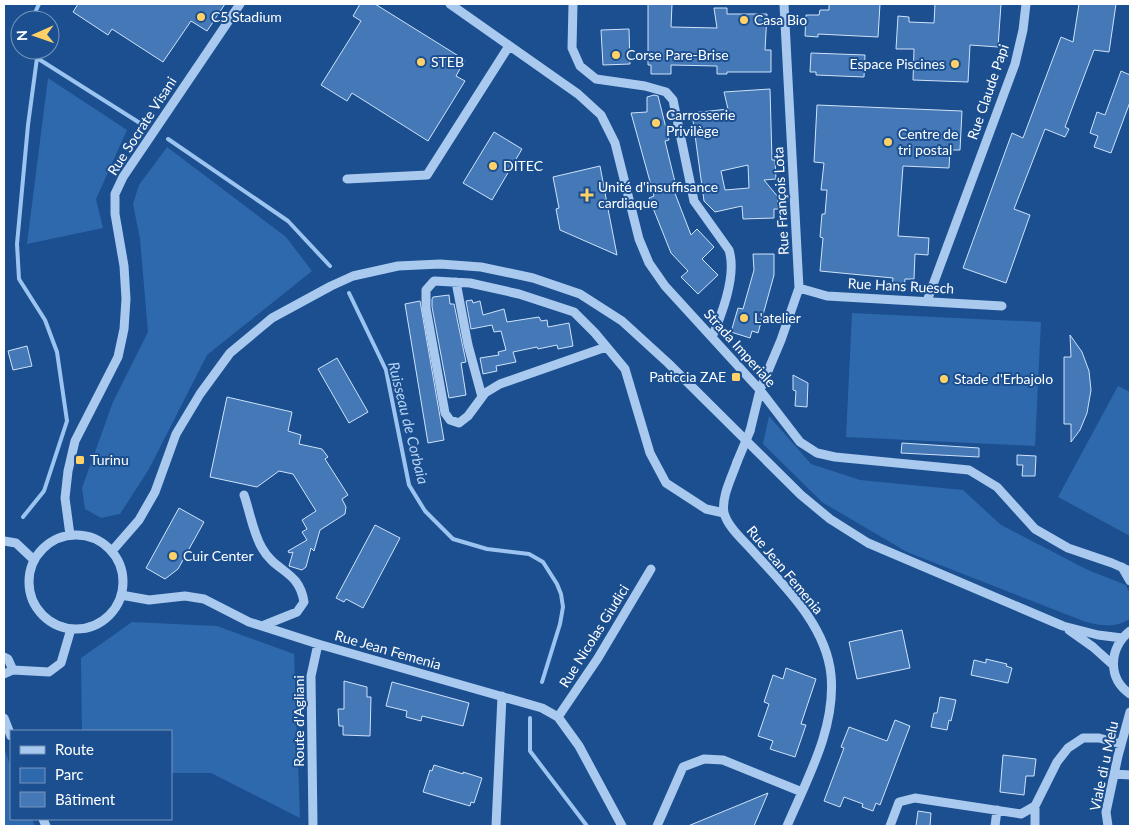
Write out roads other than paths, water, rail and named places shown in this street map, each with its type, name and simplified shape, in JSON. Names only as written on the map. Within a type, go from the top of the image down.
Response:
[{"type":"street","name":"Rue Socrate Visani","points":[[70,534],[65,498],[68,471],[75,441],[118,357],[124,329],[126,299],[124,266],[115,214],[115,194],[123,177],[240,4]]},
{"type":"street","name":"Strada Imperiale","points":[[450,4],[578,94],[601,115],[615,143],[639,239],[649,263],[665,286],[760,390],[800,442],[817,453],[835,457],[969,470],[997,487],[1035,529],[1068,548],[1126,569],[1130,581]]},
{"type":"street","points":[[573,4],[572,48],[580,66],[596,79],[645,86],[666,92],[673,100],[694,201],[729,250],[732,259],[726,296],[712,337]]},
{"type":"street","name":"Rue François Lota","points":[[760,390],[782,340],[799,288],[784,4]]},
{"type":"street","name":"Rue Claude Papi","points":[[927,301],[1015,64],[1023,30],[1026,4]]},
{"type":"street","points":[[347,179],[427,175],[508,46]]},
{"type":"street","points":[[112,551],[139,520],[155,492],[176,434],[200,394],[230,353],[272,318],[331,286],[354,276],[398,266],[448,264],[481,267],[533,278],[580,294],[622,321],[668,363],[801,496],[830,520],[868,544],[1063,626],[1098,635],[1122,638]]},
{"type":"street","points":[[606,347],[500,384],[485,392],[468,416],[459,423],[450,420],[445,413],[426,308],[426,290],[434,282],[470,283],[519,294],[574,312],[606,347],[625,369],[650,453],[666,482],[706,509],[724,513],[724,498],[750,431],[760,390]]},
{"type":"street","points":[[456,282],[468,345],[482,397]]},
{"type":"street","name":"Rue Hans Ruesch","points":[[799,288],[827,296],[1002,306]]},
{"type":"street","points":[[244,495],[261,547],[271,562],[292,576],[302,589],[304,602],[297,612],[262,626]]},
{"type":"street","name":"Rue Jean Femenia","points":[[724,513],[732,528],[812,621],[825,650],[831,673],[829,707],[820,748],[787,826]]},
{"type":"street","points":[[70,534],[86,535],[100,541],[112,551],[120,565],[123,580],[121,595],[114,610],[102,621],[88,628],[71,629],[56,625],[43,617],[34,604],[29,590],[29,574],[34,560],[43,547],[56,539],[70,534]]},
{"type":"street","points":[[4,541],[16,544],[34,560]]},
{"type":"street","name":"Rue Nicolas Giudici","points":[[558,717],[598,658],[651,569]]},
{"type":"street","points":[[121,595],[149,600],[185,596],[204,599],[249,622],[318,644]]},
{"type":"street","points":[[1063,626],[1093,646],[1113,665]]},
{"type":"street","points":[[4,674],[13,670],[49,672],[61,663],[71,629]]},
{"type":"street","points":[[1130,631],[1116,647],[1113,658],[1117,681],[1130,694]]},
{"type":"street","name":"Rue Jean Femenia","points":[[318,644],[542,708],[558,717],[579,746],[622,826]]},
{"type":"street","name":"Route d'Agliani","points":[[313,826],[311,676],[318,644]]},
{"type":"street","points":[[4,657],[8,659],[13,670]]},
{"type":"street","points":[[496,826],[502,696]]},
{"type":"street","name":"Viale di u Melu","points":[[1108,826],[1106,812],[1130,712]]},
{"type":"street","points":[[4,718],[10,733]]},
{"type":"street","points":[[1035,826],[1035,806],[1057,762],[1068,748],[1083,738],[1099,738],[1121,744]]},
{"type":"street","points":[[658,826],[683,767],[704,759],[723,760],[802,792]]},
{"type":"street","points":[[1114,774],[1130,776]]},
{"type":"street","points":[[890,826],[900,802],[915,798],[1022,814],[1035,806]]},
{"type":"street","points":[[995,826],[997,810]]},
{"type":"waterway","name":"Ruisseau de Corbaia","points":[[36,10],[39,4]]},
{"type":"waterway","points":[[23,517],[44,491],[67,421],[57,352],[45,320],[19,279],[17,244],[28,125],[37,60]]},
{"type":"waterway","name":"Ruisseau de Corbaia","points":[[40,60],[143,125]]},
{"type":"waterway","name":"Ruisseau de Corbaia","points":[[168,139],[288,221],[330,266]]},
{"type":"waterway","name":"Ruisseau de Corbaia","points":[[349,293],[386,370],[409,485],[425,511],[453,539],[487,549],[529,554],[543,562],[557,584],[563,607],[560,624],[542,682]]},
{"type":"waterway","name":"Ruisseau de Corbaia","points":[[530,718],[530,751],[587,826]]},
{"type":"place","name":"C5 Stadium","points":[[201,17]]},
{"type":"place","name":"Casa Bio","points":[[744,20]]},
{"type":"place","name":"Corse Pare-Brise","points":[[616,55]]},
{"type":"place","name":"STEB","points":[[421,62]]},
{"type":"place","name":"Espace Piscines","points":[[955,64]]},
{"type":"place","name":"Carrosserie Privilège","points":[[656,123]]},
{"type":"place","name":"Centre de tri postal","points":[[888,142]]},
{"type":"place","name":"DITEC","points":[[493,166]]},
{"type":"place","name":"Unité d'insuffisance cardiaque","points":[[587,195]]},
{"type":"place","name":"L'atelier","points":[[744,318]]},
{"type":"place","name":"Paticcia ZAE","points":[[736,377]]},
{"type":"place","name":"Stade d'Erbajolo","points":[[944,379]]},
{"type":"place","name":"Turinu","points":[[80,460]]},
{"type":"place","name":"Cuir Center","points":[[173,556]]}]
